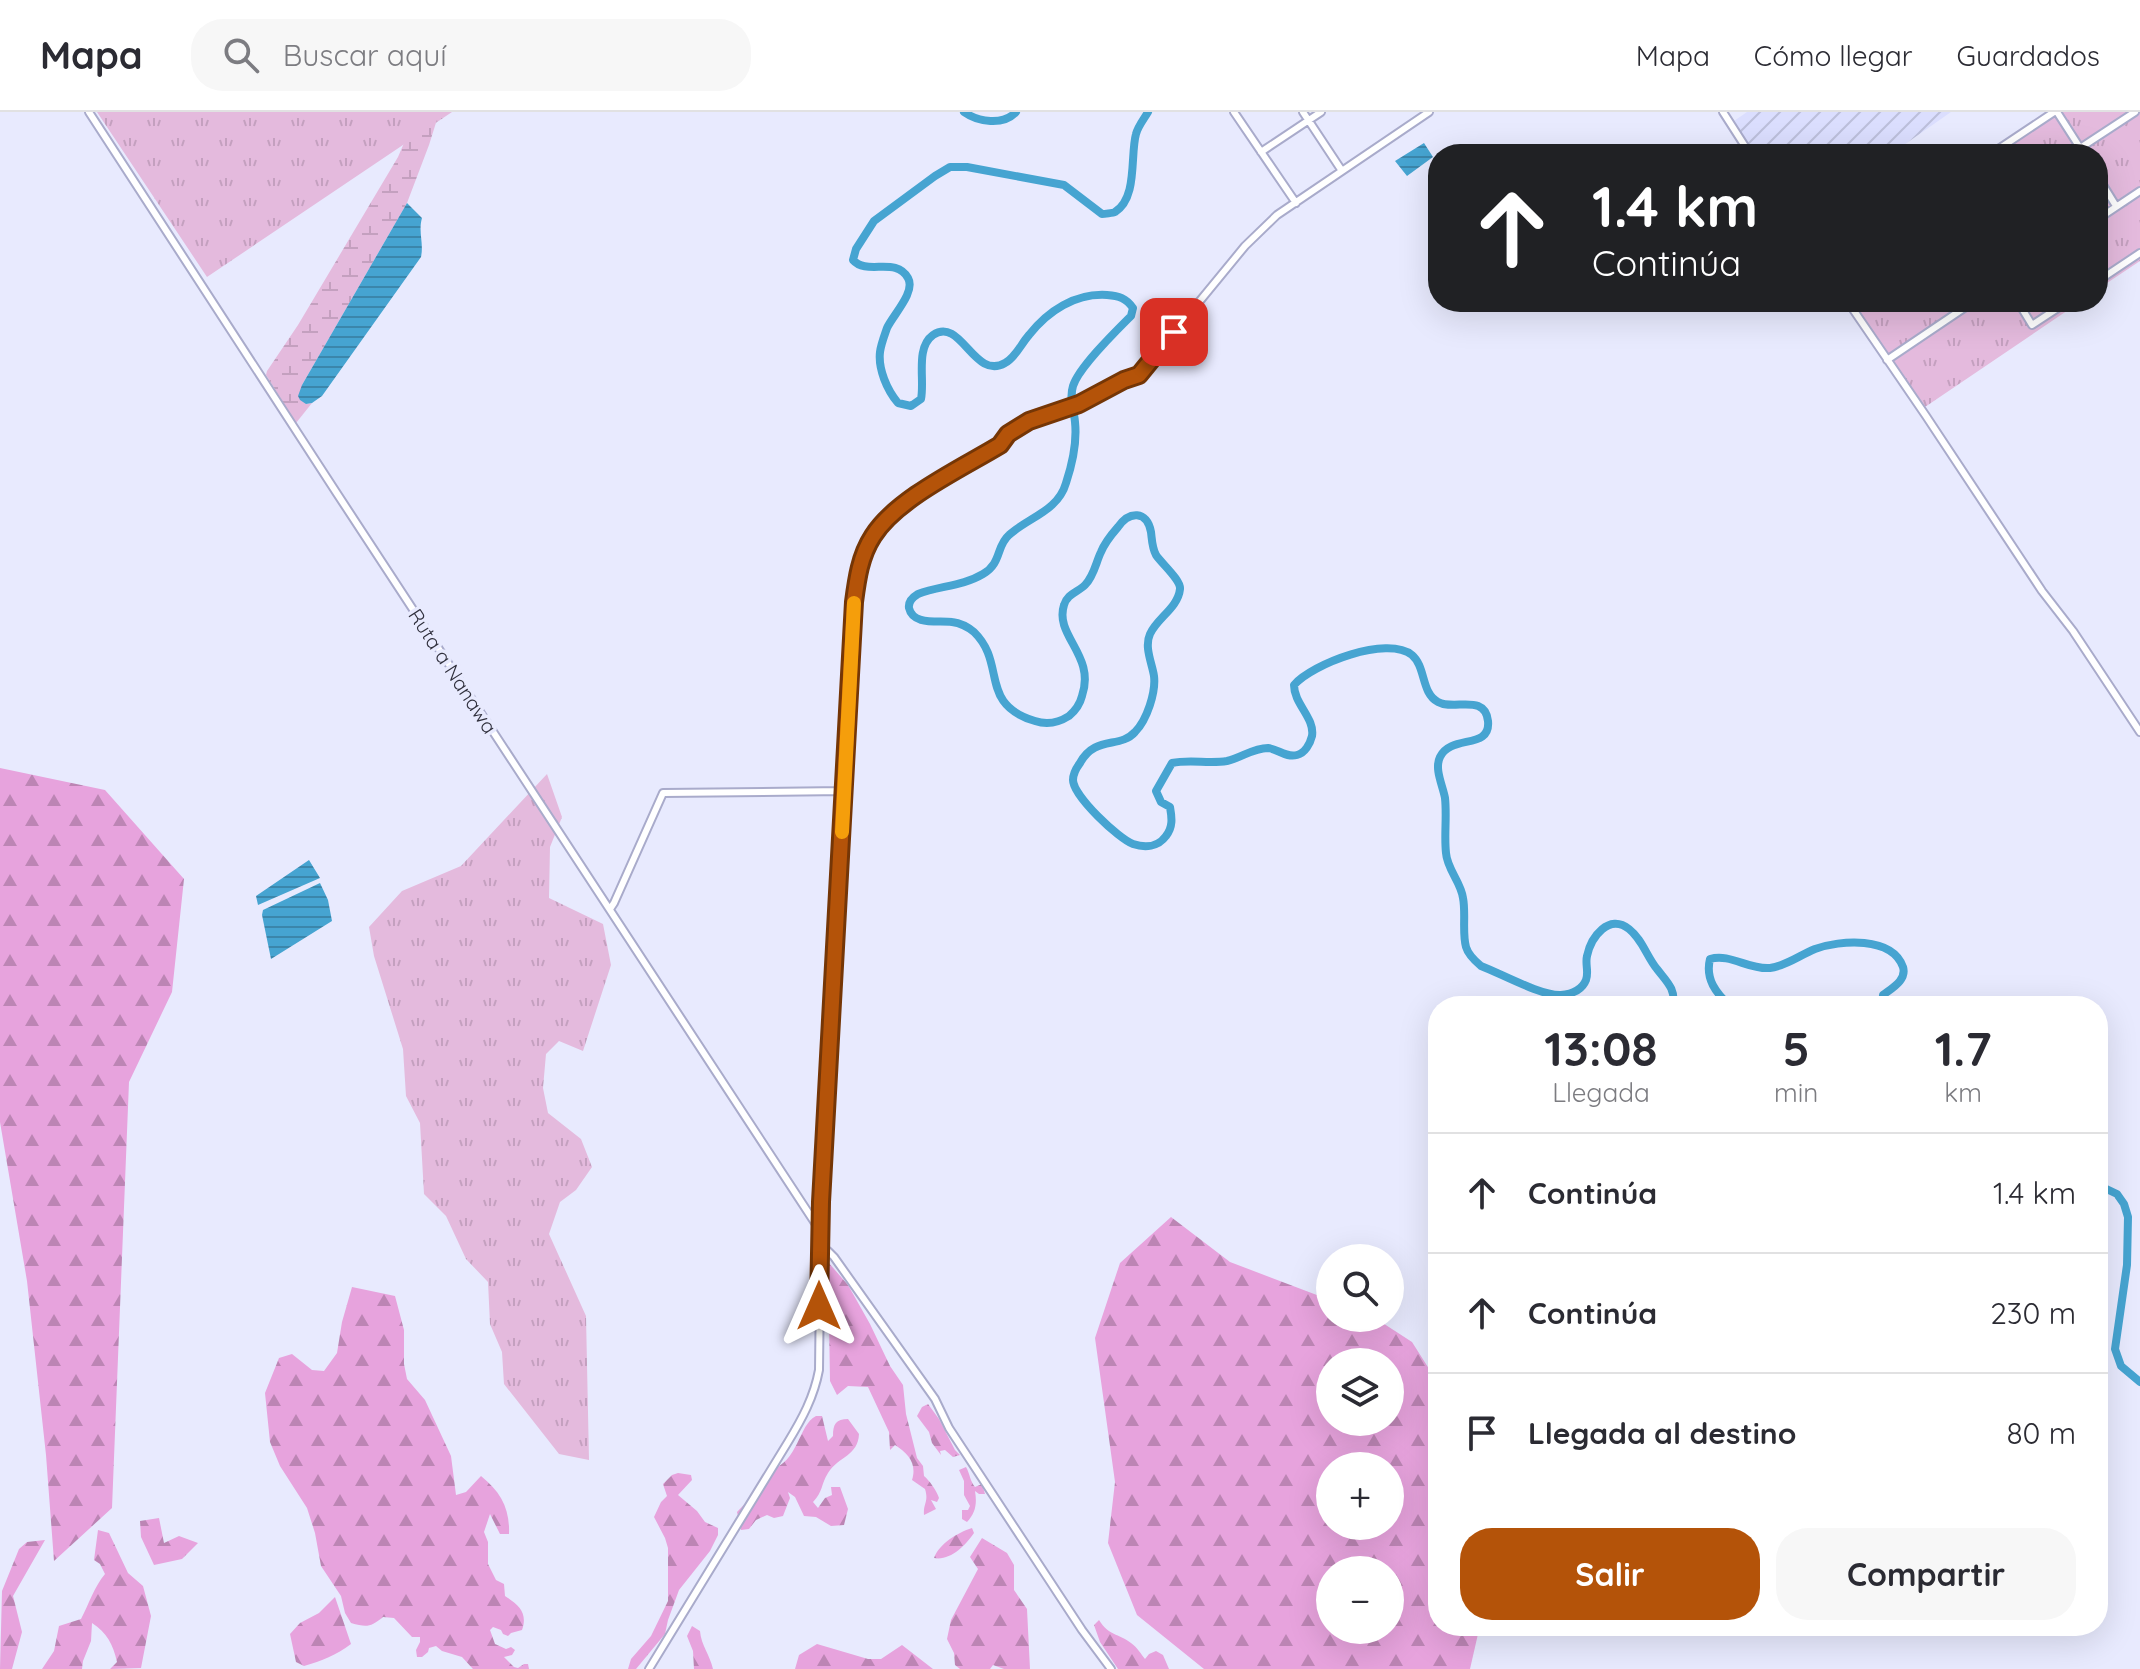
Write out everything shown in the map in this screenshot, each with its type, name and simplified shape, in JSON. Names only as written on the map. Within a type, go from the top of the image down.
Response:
[{"type":"street","name":"Ruta a Nanawa","points":[[89,112],[819,1229]]},
{"type":"street","points":[[1234,112],[1296,203]]},
{"type":"street","points":[[1303,112],[1342,171]]},
{"type":"street","points":[[1261,152],[1321,112]]},
{"type":"street","points":[[649,1669],[788,1442],[813,1395],[819,1370],[819,1229],[854,602],[863,556],[871,538],[898,509],[1000,445],[1008,434],[1029,421],[1079,404],[1139,375],[1245,246],[1277,215],[1428,112]]},
{"type":"street","points":[[1723,112],[1744,144]]},
{"type":"street","points":[[2006,144],[2056,112],[2077,144]]},
{"type":"street","points":[[2092,144],[2135,112]]},
{"type":"street","points":[[2108,212],[2140,191]]},
{"type":"street","points":[[2108,193],[2116,206]]},
{"type":"street","points":[[2108,274],[2140,253]]},
{"type":"street","points":[[1855,312],[2140,732]]},
{"type":"street","points":[[1887,360],[1958,312]]},
{"type":"street","points":[[2024,312],[2032,325],[2052,312]]},
{"type":"street","points":[[610,909],[663,793],[844,791]]},
{"type":"street","points":[[806,1207],[814,1208],[821,1202]]},
{"type":"street","points":[[819,1248],[834,1257],[935,1399],[949,1428],[1111,1669]]},
{"type":"shaded area","points":[[1747,112],[1951,112],[1905,144],[1749,144],[1734,121]]},
{"type":"green space","points":[[97,112],[452,112],[207,277]]},
{"type":"green space","points":[[2047,112],[2140,112],[2140,261],[2108,282],[2108,144],[1999,144]]},
{"type":"green space","points":[[439,113],[407,203],[302,385],[306,404],[312,403],[296,423],[266,375],[267,371],[298,325],[398,157],[410,129]]},
{"type":"green space","points":[[1860,312],[2065,312],[1925,407]]},
{"type":"green space","points":[[0,768],[105,790],[184,879],[172,992],[129,1082],[112,1508],[54,1561],[27,1281],[0,1122]]},
{"type":"green space","points":[[547,774],[562,817],[550,847],[549,898],[603,924],[611,965],[583,1051],[559,1041],[546,1054],[543,1088],[548,1113],[581,1139],[592,1167],[576,1190],[560,1202],[549,1234],[586,1316],[589,1460],[559,1454],[504,1384],[502,1352],[490,1324],[488,1282],[466,1259],[446,1216],[424,1194],[420,1123],[406,1096],[403,1049],[374,956],[369,927],[402,891],[461,866]]},
{"type":"green space","points":[[1171,1217],[1230,1262],[1316,1295],[1316,1332],[1397,1332],[1412,1342],[1428,1367],[1428,1636],[1478,1636],[1470,1669],[1204,1669],[1137,1615],[1108,1543],[1115,1482],[1095,1338],[1120,1263]]},
{"type":"green space","points":[[828,1262],[848,1285],[903,1385],[906,1414],[917,1458],[923,1466],[924,1476],[939,1498],[937,1502],[931,1500],[936,1509],[924,1515],[925,1489],[912,1480],[913,1464],[908,1456],[895,1445],[890,1450],[889,1432],[868,1387],[848,1386],[837,1395],[830,1381]]},
{"type":"green space","points":[[352,1287],[395,1296],[404,1330],[407,1379],[425,1400],[451,1456],[456,1495],[466,1492],[481,1476],[503,1502],[509,1534],[500,1534],[490,1514],[484,1532],[488,1542],[488,1564],[496,1580],[504,1584],[505,1596],[521,1610],[524,1624],[522,1630],[508,1636],[493,1627],[490,1630],[495,1644],[515,1650],[512,1655],[504,1657],[514,1667],[528,1664],[529,1669],[473,1669],[462,1657],[436,1646],[429,1648],[422,1657],[417,1657],[420,1637],[412,1637],[394,1618],[383,1617],[368,1626],[351,1623],[341,1596],[321,1566],[307,1508],[280,1466],[270,1442],[265,1393],[279,1358],[292,1354],[312,1370],[324,1371],[337,1353]]},
{"type":"green space","points":[[928,1404],[960,1455],[953,1457],[945,1450],[940,1451],[941,1455],[932,1443],[929,1432],[917,1416]]},
{"type":"green space","points":[[816,1416],[822,1416],[828,1441],[833,1436],[835,1425],[841,1420],[848,1419],[859,1434],[852,1452],[832,1467],[813,1502],[818,1508],[825,1498],[832,1495],[831,1487],[840,1487],[848,1509],[844,1525],[831,1526],[816,1517],[804,1516],[795,1497],[788,1492],[790,1498],[783,1516],[774,1518],[767,1515],[756,1520],[749,1529],[741,1530],[737,1512],[758,1490],[770,1470],[780,1466],[793,1452],[805,1427]]},
{"type":"green space","points":[[966,1467],[973,1485],[982,1484],[985,1494],[975,1491],[975,1508],[967,1522],[962,1519],[962,1510],[968,1510],[970,1506],[964,1495],[964,1481],[959,1470]]},
{"type":"green space","points":[[678,1473],[691,1475],[692,1480],[678,1495],[705,1522],[718,1528],[718,1535],[710,1551],[679,1590],[665,1634],[636,1669],[628,1669],[631,1659],[651,1636],[668,1601],[668,1548],[654,1517],[667,1496],[663,1484]]},
{"type":"green space","points":[[159,1518],[164,1543],[179,1536],[198,1543],[182,1559],[154,1565],[141,1537],[140,1521]]},
{"type":"green space","points":[[972,1528],[974,1533],[957,1552],[934,1558],[950,1539]]},
{"type":"green space","points":[[98,1530],[109,1533],[128,1573],[143,1586],[151,1616],[141,1668],[110,1669],[117,1662],[114,1650],[105,1635],[92,1623],[91,1641],[82,1669],[42,1669],[54,1651],[59,1626],[81,1619],[105,1574],[94,1560]]},
{"type":"green space","points":[[982,1538],[1007,1553],[1014,1565],[1014,1590],[1027,1609],[1030,1669],[1004,1669],[993,1665],[990,1669],[960,1669],[955,1665],[954,1653],[947,1639],[951,1620],[978,1569],[970,1557]]},
{"type":"green space","points":[[45,1540],[13,1596],[22,1632],[12,1669],[0,1669],[2,1591],[19,1549],[27,1542]]},
{"type":"green space","points":[[335,1597],[351,1644],[311,1664],[304,1666],[296,1662],[290,1634]]},
{"type":"green space","points":[[1099,1620],[1110,1632],[1133,1645],[1145,1659],[1156,1651],[1163,1655],[1169,1669],[1118,1669],[1100,1642],[1094,1625]]},
{"type":"green space","points":[[692,1626],[700,1631],[713,1669],[694,1669],[693,1651],[687,1636]]},
{"type":"green space","points":[[817,1644],[868,1659],[881,1659],[902,1645],[933,1669],[795,1669],[799,1655]]},
{"type":"water","points":[[1424,143],[1428,149],[1428,161],[1407,176],[1395,161]]},
{"type":"water","points":[[407,203],[422,218],[421,257],[322,396],[306,404],[298,396],[302,385]]},
{"type":"water","points":[[309,860],[320,878],[258,905],[256,896]]},
{"type":"water","points":[[320,883],[328,900],[332,921],[271,959],[263,910]]},
{"type":"waterway","points":[[964,112],[990,121],[1004,119],[1016,112]]},
{"type":"waterway","points":[[1148,112],[1136,134],[1127,197],[1115,212],[1102,214],[1064,185],[967,167],[950,167],[874,221],[856,249],[853,260],[859,264],[896,268],[908,278],[909,290],[887,328],[881,346],[880,365],[894,398],[898,403],[911,406],[921,399],[922,356],[927,341],[933,335],[943,331],[952,334],[985,364],[994,366],[1009,360],[1045,318],[1073,300],[1111,295],[1125,300],[1133,308],[1131,316],[1090,359],[1073,386],[1074,453],[1066,483],[1057,500],[1005,539],[989,570],[967,581],[918,594],[909,603],[911,614],[921,620],[955,623],[972,630],[984,644],[999,694],[1006,704],[1017,714],[1035,721],[1048,723],[1061,720],[1077,707],[1085,682],[1080,657],[1062,616],[1065,601],[1088,581],[1104,545],[1122,522],[1132,516],[1142,517],[1149,525],[1155,552],[1180,589],[1175,602],[1153,628],[1148,639],[1154,683],[1143,720],[1129,737],[1100,745],[1086,754],[1074,773],[1073,780],[1080,796],[1108,826],[1133,844],[1151,846],[1159,842],[1170,829],[1171,819],[1170,807],[1161,802],[1156,791],[1172,763],[1227,761],[1268,748],[1293,756],[1300,754],[1307,748],[1312,729],[1294,685],[1317,669],[1350,655],[1386,648],[1400,650],[1416,660],[1433,698],[1445,704],[1481,707],[1488,721],[1483,736],[1445,750],[1438,767],[1445,798],[1447,859],[1462,892],[1465,941],[1470,955],[1481,966],[1521,984],[1543,992],[1565,994],[1576,991],[1586,980],[1587,956],[1597,935],[1608,926],[1622,925],[1637,938],[1670,986],[1673,996]]},
{"type":"waterway","points":[[1720,996],[1709,973],[1710,959],[1725,958],[1770,968],[1815,949],[1851,943],[1877,945],[1897,957],[1903,967],[1903,976],[1883,996]]},
{"type":"waterway","points":[[2108,1190],[2117,1194],[2128,1217],[2127,1265],[2115,1349],[2121,1366],[2140,1382]]},
{"type":"slow traffic","points":[[842,832],[854,603]]},
{"type":"route","points":[[819,1306],[819,1229],[854,602],[863,556],[882,523],[898,509],[1000,445],[1008,434],[1029,421],[1079,404],[1139,375],[1174,332]]}]
